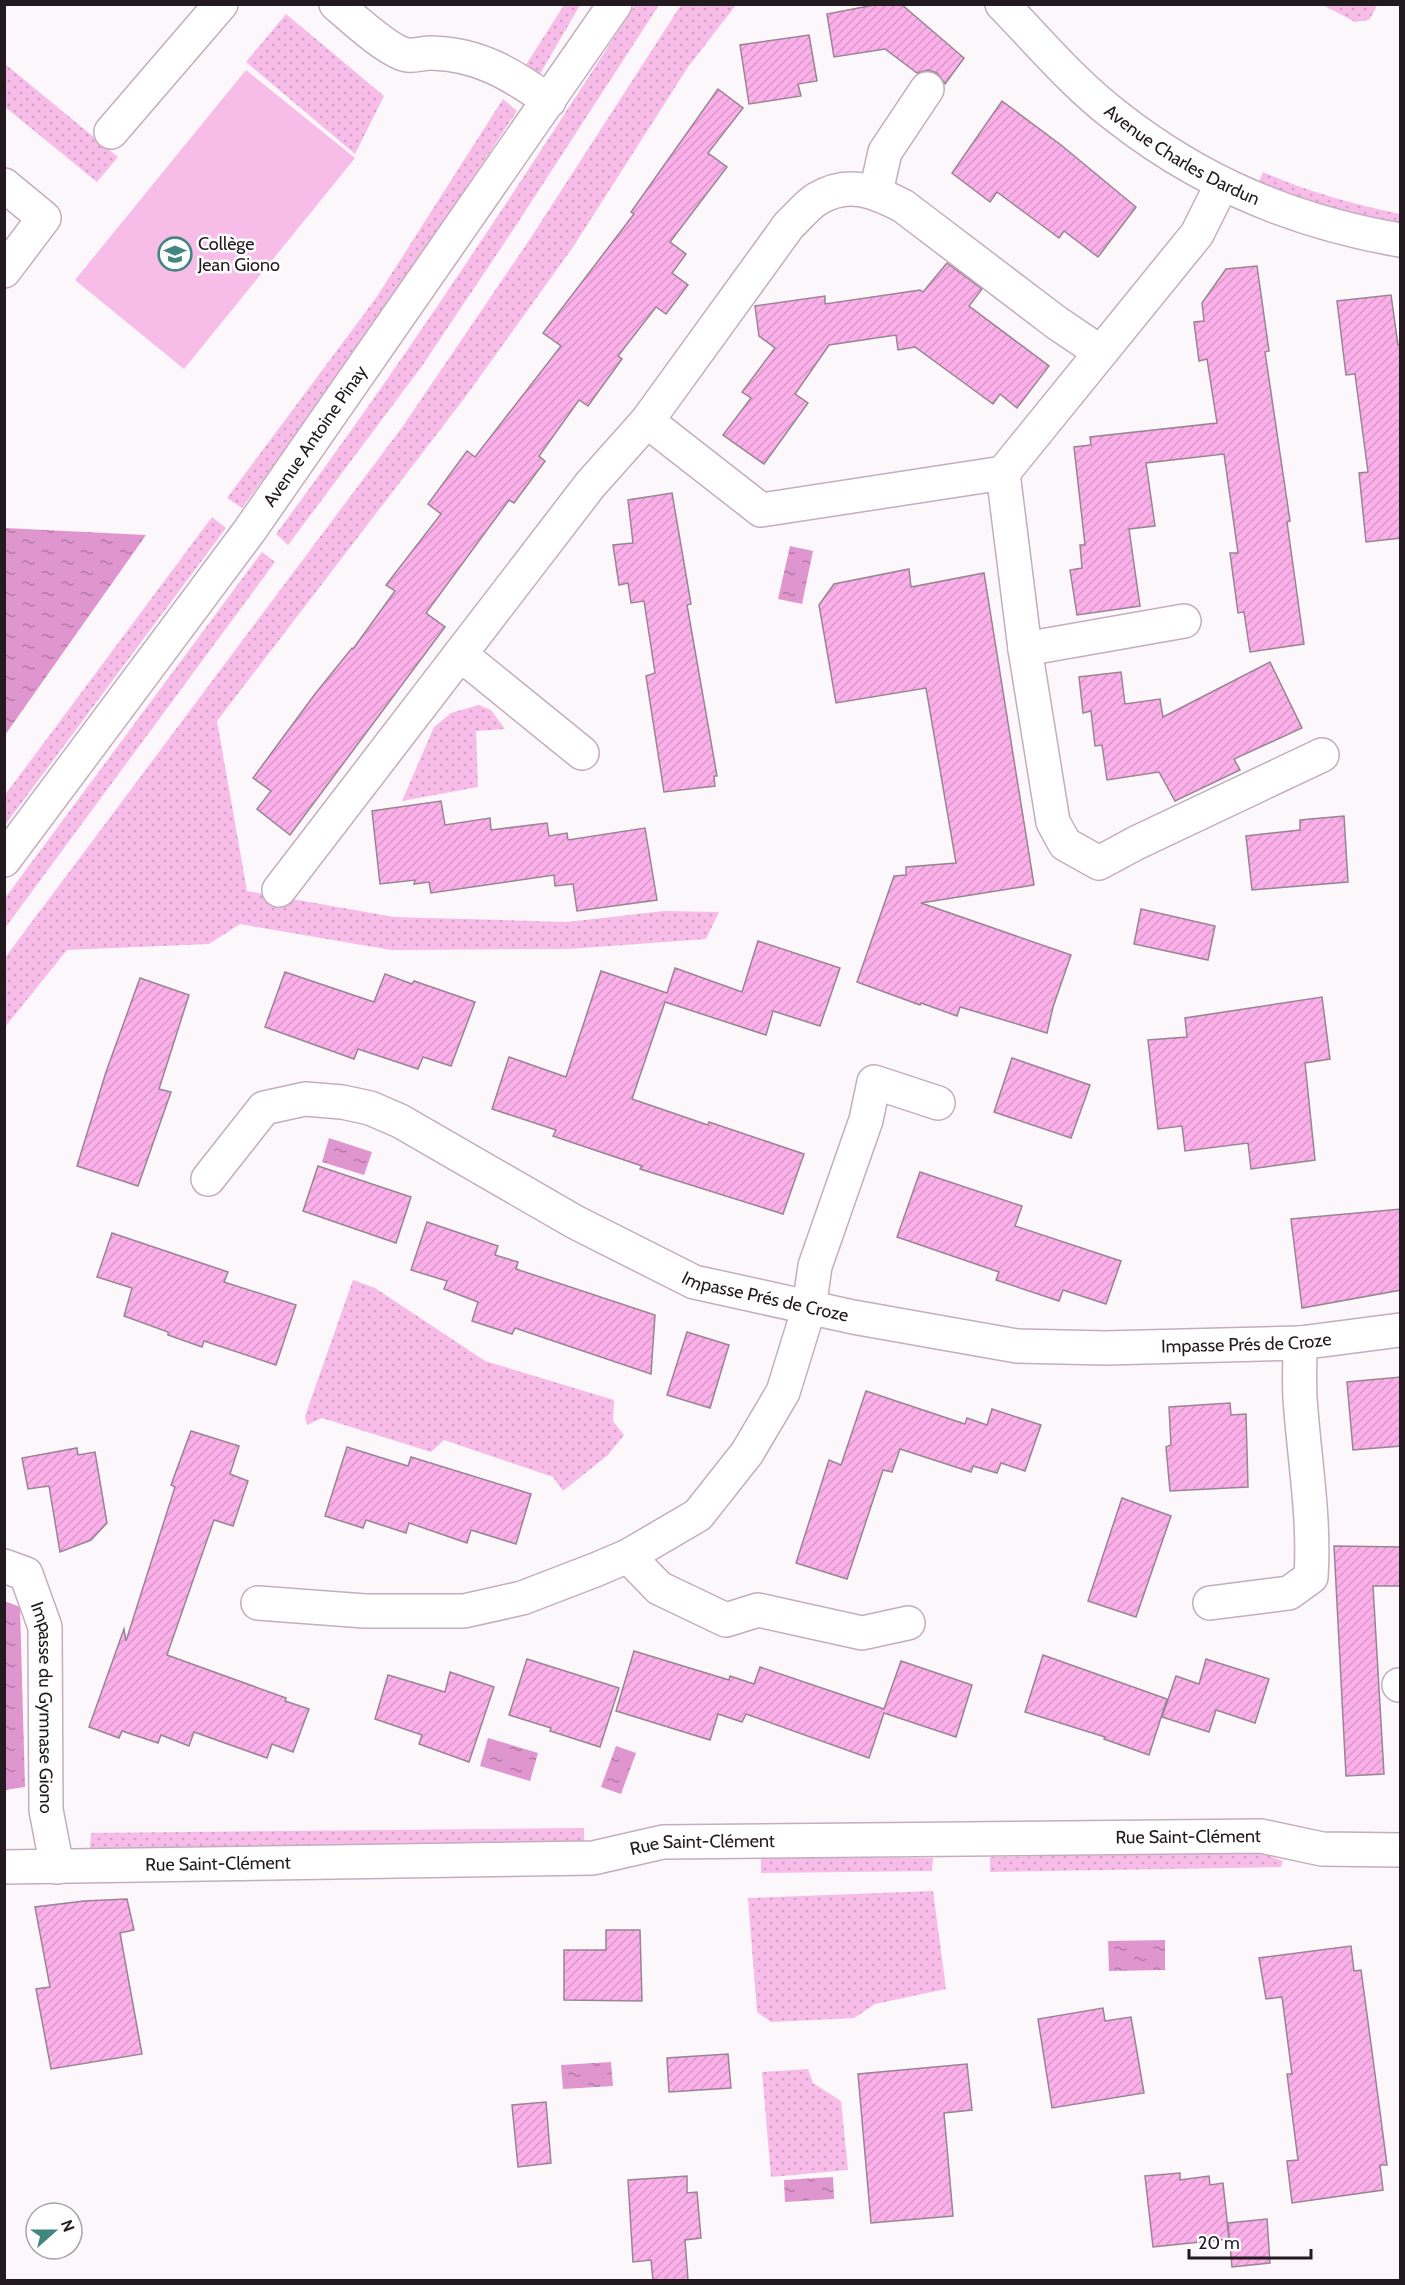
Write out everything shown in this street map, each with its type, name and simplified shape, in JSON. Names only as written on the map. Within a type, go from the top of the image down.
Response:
[{"type":"street","points":[[111,132],[221,4]]},
{"type":"street","points":[[336,4],[383,43],[407,55],[430,53],[466,57],[508,73],[549,100]]},
{"type":"street","name":"Avenue Antoine Pinay","points":[[4,861],[250,530],[615,4]]},
{"type":"street","name":"Avenue Charles Dardun","points":[[1002,4],[1115,116],[1173,156],[1244,195],[1310,219],[1401,240]]},
{"type":"street","points":[[876,192],[885,152],[927,89]]},
{"type":"street","points":[[647,421],[761,510],[1003,473],[1197,234],[1222,184]]},
{"type":"street","points":[[4,185],[44,218],[4,271]]},
{"type":"street","points":[[279,890],[590,485],[647,421],[789,225],[816,199],[844,188],[876,192],[903,206],[1057,323],[1100,352]]},
{"type":"street","points":[[1003,473],[1024,649],[1053,822],[1065,844],[1099,863],[1136,843],[1322,755]]},
{"type":"street","points":[[1024,649],[1184,621]]},
{"type":"street","points":[[460,654],[582,753]]},
{"type":"street","points":[[258,1603],[365,1611],[464,1611],[522,1598],[628,1556],[698,1515],[747,1453],[783,1392],[809,1308],[815,1266],[866,1120],[874,1082],[938,1103]]},
{"type":"street","name":"Impasse Prés de Croze","points":[[208,1179],[264,1108],[305,1099],[342,1102],[370,1108],[400,1121],[530,1198],[694,1282],[809,1308],[1017,1346],[1106,1348],[1300,1343],[1401,1330]]},
{"type":"street","points":[[1210,1603],[1289,1593],[1311,1577],[1313,1547],[1308,1465],[1300,1398],[1300,1343]]},
{"type":"street","points":[[628,1556],[659,1588],[726,1620],[758,1610],[862,1633],[908,1623]]},
{"type":"street","name":"Impasse du Gymnase Giono","points":[[4,1566],[26,1574],[45,1628],[46,1810],[57,1867]]},
{"type":"street","name":"Rue Saint-Clément","points":[[4,1867],[593,1858],[663,1842],[1261,1836],[1322,1849],[1401,1851]]},
{"type":"shaded area","points":[[564,5],[580,5],[536,81],[522,71]]},
{"type":"shaded area","points":[[635,5],[659,5],[422,366],[288,545],[276,534],[370,404],[460,272]]},
{"type":"shaded area","points":[[681,5],[736,5],[688,67],[573,247],[466,396],[217,721],[247,891],[394,917],[567,922],[664,911],[719,912],[706,939],[569,949],[391,950],[240,924],[209,944],[67,950],[5,1027],[4,959],[403,426],[530,239]]},
{"type":"shaded area","points":[[1323,5],[1375,5],[1376,8],[1369,20],[1355,22]]},
{"type":"shaded area","points":[[286,14],[384,96],[355,154],[246,62]]},
{"type":"shaded area","points":[[4,63],[118,157],[97,182],[5,107]]},
{"type":"shaded area","points":[[246,70],[355,158],[184,369],[75,280]]},
{"type":"shaded area","points":[[503,99],[517,111],[356,354],[242,508],[227,498],[376,298]]},
{"type":"shaded area","points":[[1263,172],[1331,197],[1400,214],[1400,223],[1329,206],[1276,189],[1259,182]]},
{"type":"shaded area","points":[[212,517],[226,528],[5,825],[5,795]]},
{"type":"shaded area","points":[[262,552],[275,562],[5,928],[5,898]]},
{"type":"shaded area","points":[[479,705],[491,710],[505,729],[476,731],[478,787],[402,801],[434,727],[451,713]]},
{"type":"shaded area","points":[[353,1280],[375,1288],[485,1361],[614,1400],[613,1421],[624,1435],[608,1455],[563,1491],[553,1477],[444,1440],[431,1452],[322,1418],[307,1425],[305,1416]]},
{"type":"shaded area","points":[[584,1828],[584,1841],[90,1848],[91,1833]]},
{"type":"shaded area","points":[[1261,1853],[1283,1861],[1281,1867],[990,1872],[990,1857]]},
{"type":"shaded area","points":[[761,1858],[933,1858],[932,1871],[761,1873]]},
{"type":"shaded area","points":[[933,1891],[946,1989],[875,2004],[854,2018],[771,2022],[757,2012],[748,1898]]},
{"type":"shaded area","points":[[808,2069],[813,2083],[841,2101],[848,2170],[771,2177],[762,2072]]},
{"type":"water","points":[[4,528],[146,535],[5,735]]},
{"type":"water","points":[[790,546],[813,551],[802,604],[778,599]]},
{"type":"water","points":[[329,1138],[372,1152],[364,1175],[322,1162]]},
{"type":"water","points":[[4,1601],[20,1607],[25,1787],[5,1790]]},
{"type":"water","points":[[488,1738],[538,1753],[530,1781],[480,1766]]},
{"type":"water","points":[[616,1746],[636,1753],[621,1794],[601,1787]]},
{"type":"water","points":[[1165,1940],[1165,1970],[1109,1971],[1108,1941]]},
{"type":"water","points":[[611,2062],[613,2086],[563,2089],[561,2065]]},
{"type":"water","points":[[833,2177],[834,2199],[785,2202],[784,2180]]},
{"type":"building","points":[[879,4],[901,4],[964,58],[945,84],[937,73],[928,70],[917,73],[885,49],[834,57],[827,14]]},
{"type":"building","points":[[809,35],[817,81],[798,84],[801,96],[749,104],[740,45]]},
{"type":"building","points":[[718,89],[743,108],[708,153],[727,167],[670,242],[686,254],[672,273],[688,285],[666,314],[656,307],[618,356],[622,359],[588,406],[579,400],[539,456],[545,461],[514,503],[509,500],[426,613],[445,627],[290,835],[257,809],[271,791],[253,778],[395,591],[386,585],[441,514],[428,504],[467,451],[475,457],[561,346],[543,333],[634,214],[631,212]]},
{"type":"building","points":[[1002,101],[1061,145],[1136,207],[1098,257],[1064,231],[1059,238],[997,192],[990,202],[952,173]]},
{"type":"building","points":[[947,263],[982,289],[969,306],[1049,366],[1017,408],[1000,394],[993,404],[915,347],[898,350],[896,335],[829,345],[795,394],[808,403],[764,464],[723,435],[751,398],[742,392],[775,348],[759,336],[755,306],[825,296],[825,304],[920,290],[923,292]]},
{"type":"building","points":[[1257,266],[1269,351],[1265,352],[1290,521],[1287,522],[1304,644],[1250,652],[1244,612],[1238,613],[1230,553],[1238,553],[1224,454],[1146,463],[1155,526],[1129,529],[1140,606],[1077,615],[1070,570],[1082,568],[1080,545],[1085,545],[1074,447],[1091,445],[1090,437],[1217,423],[1207,359],[1199,361],[1194,322],[1204,321],[1202,303],[1226,269]]},
{"type":"building","points":[[1391,295],[1398,345],[1401,344],[1401,538],[1366,542],[1359,473],[1368,472],[1355,374],[1346,375],[1337,301]]},
{"type":"building","points":[[672,493],[691,604],[687,605],[717,776],[714,776],[715,786],[664,792],[646,676],[655,673],[644,601],[631,603],[628,583],[619,585],[613,545],[633,543],[628,500]]},
{"type":"building","points":[[909,569],[911,587],[984,573],[1034,885],[921,903],[1071,955],[1053,1007],[1047,1033],[960,1007],[957,1016],[857,982],[894,876],[906,875],[906,867],[956,863],[926,688],[836,703],[819,605],[834,584]]},
{"type":"building","points":[[1270,662],[1302,728],[1234,759],[1240,770],[1175,801],[1159,772],[1107,780],[1102,745],[1095,746],[1091,711],[1083,713],[1079,677],[1121,672],[1125,704],[1160,699],[1163,717]]},
{"type":"building","points":[[441,801],[445,825],[490,818],[491,830],[547,823],[549,836],[567,833],[568,840],[645,828],[657,900],[577,911],[573,884],[555,886],[554,875],[431,893],[429,882],[414,884],[415,880],[380,884],[372,811]]},
{"type":"building","points":[[1344,816],[1348,882],[1252,890],[1246,836],[1300,830],[1300,820]]},
{"type":"building","points":[[1141,909],[1215,926],[1208,960],[1134,944]]},
{"type":"building","points":[[758,941],[840,968],[820,1026],[773,1011],[766,1035],[665,1002],[632,1099],[804,1154],[783,1214],[640,1169],[642,1166],[553,1136],[556,1130],[492,1109],[509,1057],[566,1077],[601,971],[667,993],[675,968],[742,992]]},
{"type":"building","points":[[285,972],[374,1002],[385,974],[412,984],[414,981],[475,1002],[451,1066],[423,1057],[418,1069],[358,1049],[354,1059],[265,1027]]},
{"type":"building","points":[[140,978],[189,995],[159,1089],[171,1092],[138,1186],[77,1166],[106,1072]]},
{"type":"building","points":[[1322,997],[1330,1059],[1305,1063],[1315,1160],[1251,1169],[1248,1143],[1185,1151],[1182,1126],[1158,1129],[1148,1040],[1187,1037],[1185,1018]]},
{"type":"building","points":[[1012,1058],[1090,1085],[1071,1138],[994,1112]]},
{"type":"building","points":[[318,1166],[411,1197],[396,1243],[303,1211]]},
{"type":"building","points":[[920,1172],[1022,1206],[1015,1226],[1121,1261],[1106,1304],[1063,1290],[1059,1301],[996,1280],[999,1272],[897,1237]]},
{"type":"building","points":[[1401,1209],[1401,1290],[1302,1308],[1291,1219]]},
{"type":"building","points":[[427,1222],[498,1246],[495,1255],[518,1262],[516,1269],[655,1315],[651,1374],[515,1328],[512,1334],[472,1321],[478,1302],[444,1289],[447,1281],[411,1270]]},
{"type":"building","points":[[112,1233],[228,1272],[224,1282],[296,1305],[276,1365],[204,1341],[202,1347],[124,1316],[132,1288],[97,1277]]},
{"type":"building","points":[[687,1332],[729,1345],[710,1408],[667,1395]]},
{"type":"building","points":[[1401,1377],[1401,1446],[1353,1450],[1347,1382]]},
{"type":"building","points":[[866,1391],[965,1424],[967,1418],[987,1425],[992,1409],[1041,1425],[1025,1471],[1001,1463],[997,1473],[973,1466],[971,1472],[900,1449],[892,1472],[883,1470],[847,1579],[796,1563],[829,1460],[841,1465]]},
{"type":"building","points":[[1230,1403],[1231,1415],[1246,1414],[1248,1487],[1170,1491],[1166,1447],[1171,1445],[1169,1407]]},
{"type":"building","points":[[191,1431],[239,1446],[230,1474],[248,1481],[233,1526],[214,1520],[167,1655],[286,1698],[285,1701],[309,1709],[293,1752],[272,1744],[267,1758],[194,1732],[189,1746],[161,1735],[158,1743],[122,1731],[119,1738],[89,1727],[124,1629],[126,1641],[175,1487],[171,1485]]},
{"type":"building","points":[[347,1447],[408,1466],[411,1457],[531,1494],[516,1544],[471,1530],[467,1543],[409,1523],[406,1533],[366,1520],[363,1528],[325,1516]]},
{"type":"building","points":[[77,1448],[78,1455],[95,1452],[107,1523],[91,1540],[60,1552],[49,1486],[28,1489],[22,1458]]},
{"type":"building","points":[[1122,1498],[1171,1516],[1136,1617],[1088,1601]]},
{"type":"building","points":[[1334,1546],[1401,1547],[1401,1586],[1373,1586],[1384,1774],[1346,1776]]},
{"type":"building","points":[[634,1651],[729,1680],[730,1676],[754,1684],[760,1667],[884,1709],[901,1661],[972,1685],[956,1737],[884,1713],[869,1758],[746,1714],[742,1722],[718,1714],[710,1740],[616,1711]]},
{"type":"building","points":[[1043,1655],[1167,1699],[1149,1755],[1104,1739],[1105,1737],[1025,1712]]},
{"type":"building","points":[[527,1659],[619,1688],[600,1747],[509,1715]]},
{"type":"building","points":[[1206,1659],[1269,1679],[1255,1723],[1216,1710],[1209,1732],[1162,1717],[1176,1676],[1199,1684]]},
{"type":"building","points":[[450,1672],[494,1687],[469,1762],[419,1744],[422,1735],[375,1719],[388,1675],[445,1692]]},
{"type":"building","points":[[127,1899],[134,1930],[120,1933],[142,2054],[51,2069],[36,1989],[50,1987],[35,1907]]},
{"type":"building","points":[[606,1930],[640,1930],[642,2001],[564,2000],[564,1950],[606,1950]]},
{"type":"building","points":[[1351,1946],[1354,1971],[1361,1970],[1387,2165],[1380,2165],[1383,2190],[1292,2203],[1287,2161],[1298,2160],[1287,2074],[1292,2074],[1282,1997],[1266,1999],[1259,1958]]},
{"type":"building","points":[[1103,2008],[1105,2021],[1131,2017],[1144,2093],[1052,2108],[1038,2019]]},
{"type":"building","points":[[728,2054],[731,2088],[669,2092],[667,2058]]},
{"type":"building","points":[[967,2064],[972,2110],[944,2113],[953,2216],[871,2223],[858,2074]]},
{"type":"building","points":[[546,2102],[551,2163],[518,2167],[512,2105]]},
{"type":"building","points":[[1180,2173],[1180,2180],[1209,2176],[1210,2185],[1223,2183],[1229,2239],[1153,2247],[1145,2176]]},
{"type":"building","points":[[687,2176],[687,2193],[697,2192],[701,2238],[685,2240],[688,2280],[653,2280],[651,2260],[633,2262],[628,2180]]},
{"type":"building","points":[[1267,2219],[1270,2263],[1232,2267],[1228,2223]]},
{"type":"place","name":"Collège Jean Giono","points":[[175,254]]}]
